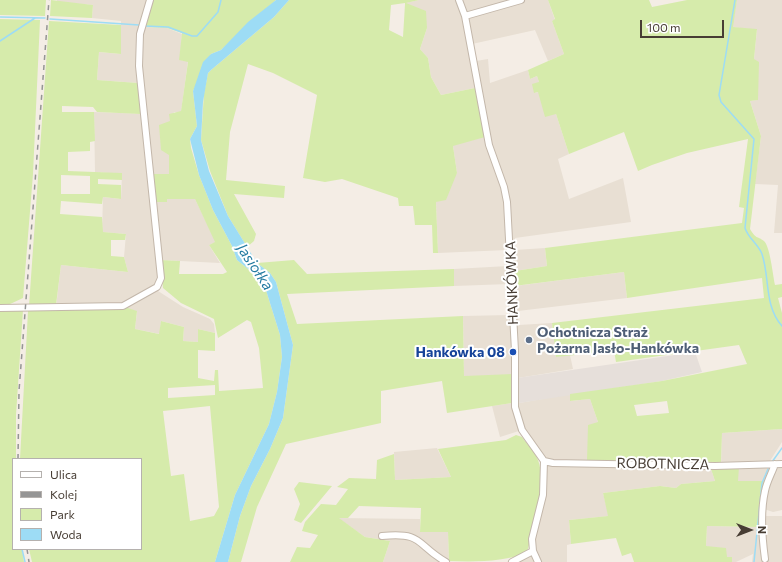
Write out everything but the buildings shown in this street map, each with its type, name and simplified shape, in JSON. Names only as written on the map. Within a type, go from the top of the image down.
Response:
[{"type":"street","points":[[0,308],[123,306],[159,284],[161,278],[142,105],[140,55],[141,31],[150,0]]},
{"type":"street","name":"HANKÓWKA","points":[[459,0],[465,16],[489,145],[504,187],[507,202],[515,351],[515,407],[522,430],[544,462]]},
{"type":"street","points":[[465,16],[521,0]]},
{"type":"street","points":[[538,562],[533,551],[532,539],[543,495],[544,462]]},
{"type":"street","name":"ROBOTNICZA","points":[[544,462],[715,466],[782,464]]},
{"type":"street","points":[[765,559],[762,527],[763,507],[765,490],[774,464]]},
{"type":"street","points":[[382,536],[409,535],[418,540],[435,556],[446,562]]},
{"type":"street","points":[[512,562],[533,551]]},
{"type":"shaded area","points":[[57,0],[151,0],[145,21],[146,27],[167,28],[182,34],[180,60],[188,61],[181,112],[174,112],[171,121],[169,174],[148,174],[167,202],[167,199],[195,199],[216,242],[209,245],[220,263],[160,260],[162,283],[158,291],[183,307],[210,319],[214,324],[215,333],[198,329],[198,342],[183,341],[184,327],[161,321],[160,334],[135,329],[137,312],[123,306],[56,307],[61,265],[128,272],[124,257],[126,234],[102,232],[103,197],[121,199],[122,174],[95,172],[94,112],[146,114],[138,83],[97,80],[99,52],[121,54],[121,21],[92,18],[93,5],[57,2]]},
{"type":"shaded area","points":[[419,0],[548,0],[555,20],[552,21],[564,54],[548,61],[535,30],[472,44],[476,61],[488,59],[490,83],[528,70],[530,79],[537,76],[539,82],[535,93],[538,92],[556,114],[569,154],[558,159],[569,199],[623,178],[631,222],[515,238],[515,250],[545,248],[547,266],[515,271],[515,286],[624,272],[627,298],[518,311],[519,325],[552,323],[556,357],[570,355],[573,369],[518,378],[519,403],[570,394],[571,401],[590,399],[598,422],[588,463],[711,469],[715,481],[681,484],[676,488],[660,486],[603,493],[609,516],[569,520],[571,544],[567,545],[567,562],[512,562],[533,551],[544,462],[522,430],[500,437],[492,406],[512,403],[464,376],[463,316],[510,315],[509,284],[454,286],[454,269],[508,266],[507,250],[438,253],[436,202],[457,173],[453,146],[475,88],[441,95],[431,77],[428,58],[420,49],[427,28],[405,3]]},
{"type":"shaded area","points":[[737,0],[782,0],[782,233],[774,233],[778,185],[755,184],[761,136],[750,101],[757,100],[754,59],[757,30],[732,27]]},
{"type":"shaded area","points":[[695,352],[702,372],[662,381],[519,403],[517,378]]},
{"type":"shaded area","points":[[782,429],[782,442],[768,464],[782,464],[782,510],[773,512],[764,509],[721,466],[722,433]]},
{"type":"shaded area","points":[[437,448],[451,477],[395,480],[394,452]]},
{"type":"shaded area","points":[[763,516],[782,516],[782,562],[752,562],[753,554],[736,562],[732,562],[732,557],[727,557],[706,546],[707,526],[762,527]]},
{"type":"shaded area","points":[[338,518],[420,519],[420,532],[448,532],[449,562],[383,562],[390,541],[365,537]]},
{"type":"green space","points":[[0,0],[46,0],[45,16],[0,15]]},
{"type":"green space","points":[[51,0],[93,5],[92,18],[50,16]]},
{"type":"green space","points":[[153,0],[276,0],[221,50],[211,54],[193,91],[197,126],[190,139],[191,148],[199,175],[213,210],[232,246],[237,260],[257,276],[265,287],[280,335],[282,357],[277,392],[269,424],[235,495],[215,562],[32,562],[29,550],[142,550],[142,458],[20,458],[28,311],[110,310],[122,309],[125,307],[137,311],[135,329],[159,334],[161,321],[184,327],[183,341],[198,342],[198,329],[215,333],[215,351],[198,350],[198,378],[214,381],[215,370],[218,370],[219,391],[263,388],[259,348],[251,322],[247,320],[218,338],[214,319],[181,303],[163,288],[160,260],[180,261],[179,274],[223,274],[227,272],[209,245],[215,242],[195,199],[167,199],[167,202],[155,202],[151,174],[169,174],[169,155],[161,150],[159,125],[170,121],[169,114],[181,111],[188,62],[179,60],[182,33],[167,28],[146,27]],"holes":[[[215,385],[215,395],[168,398],[168,388]],[[210,406],[219,507],[214,516],[190,521],[184,474],[171,476],[163,411]]]},
{"type":"green space","points":[[289,0],[419,0],[406,3],[426,11],[427,28],[420,49],[428,58],[431,77],[441,95],[475,88],[485,137],[453,146],[457,173],[446,200],[436,202],[438,253],[433,253],[432,225],[415,225],[413,206],[399,206],[398,198],[342,179],[325,182],[303,178],[317,95],[273,73],[248,64],[230,132],[226,180],[285,186],[284,198],[234,194],[256,234],[254,241],[247,247],[228,216],[210,171],[201,140],[204,93],[208,73],[274,17]],"holes":[[[405,3],[403,37],[389,30],[391,5]]]},
{"type":"green space","points":[[548,0],[649,0],[652,7],[687,0],[737,0],[733,27],[757,29],[754,59],[759,62],[758,100],[750,101],[761,136],[750,229],[755,236],[764,241],[766,244],[770,255],[775,285],[782,284],[782,297],[778,298],[782,313],[782,429],[722,433],[721,462],[587,461],[588,425],[598,422],[590,399],[570,401],[570,394],[662,381],[747,364],[739,345],[616,362],[614,351],[556,357],[552,323],[764,298],[762,278],[627,298],[624,272],[514,286],[515,271],[547,266],[545,248],[742,223],[744,208],[739,207],[748,139],[687,153],[638,171],[624,132],[569,154],[556,114],[545,117],[538,92],[534,93],[532,84],[539,82],[537,76],[530,79],[528,70],[564,54],[552,21],[555,19]],"holes":[[[667,401],[669,413],[637,416],[634,405]]]},
{"type":"green space","points":[[0,19],[40,20],[33,174],[23,298],[8,305],[0,305]]},
{"type":"green space","points":[[49,21],[121,25],[121,54],[99,52],[97,80],[138,83],[141,114],[97,112],[93,107],[62,106],[62,112],[94,112],[95,141],[90,142],[90,151],[68,152],[68,171],[122,173],[122,180],[98,179],[98,184],[121,185],[121,199],[103,197],[102,204],[61,201],[60,214],[102,217],[103,232],[126,234],[125,240],[111,240],[111,256],[124,257],[128,272],[61,265],[56,305],[29,306]],"holes":[[[61,175],[90,176],[90,194],[61,194]]]},
{"type":"green space","points":[[294,260],[307,274],[454,269],[454,286],[287,294],[297,324],[463,316],[464,376],[513,374],[512,403],[447,413],[442,381],[381,391],[381,423],[286,444],[257,507],[241,562],[228,562],[240,516],[251,486],[270,449],[283,418],[293,345],[276,282],[270,273],[257,263]]},
{"type":"green space","points":[[0,310],[23,310],[16,415],[16,458],[12,458],[12,550],[22,550],[24,562],[0,562]]},
{"type":"green space","points":[[516,435],[522,437],[533,451],[537,457],[540,470],[541,481],[538,506],[527,552],[500,560],[449,561],[448,532],[420,532],[421,508],[359,506],[348,518],[339,518],[365,537],[390,541],[383,562],[290,562],[297,547],[310,548],[318,535],[302,531],[305,522],[321,504],[336,505],[348,489],[337,487],[349,478],[376,479],[377,460],[394,454],[395,480],[451,477],[438,449],[506,440]]},
{"type":"green space","points":[[739,467],[738,481],[767,481],[759,527],[707,526],[706,546],[726,548],[727,557],[732,557],[732,562],[634,562],[631,553],[622,556],[616,538],[571,544],[569,520],[608,516],[603,493],[660,486],[676,488],[681,484],[715,481],[711,469]]},
{"type":"green space","points":[[299,482],[332,486],[301,523],[294,520],[300,504],[294,489]]},
{"type":"water","name":"Jasiołka","points":[[276,0],[289,0],[274,17],[208,73],[203,102],[201,140],[209,171],[228,216],[257,263],[270,273],[276,282],[293,345],[283,418],[270,449],[251,486],[240,516],[228,562],[215,562],[235,495],[269,424],[277,392],[282,357],[280,335],[265,287],[257,276],[237,260],[232,246],[213,210],[199,175],[190,139],[197,126],[193,91],[203,62],[211,54],[221,50],[248,22]]},
{"type":"waterway","points":[[145,26],[168,27],[192,36],[197,36],[218,12],[221,0]]},
{"type":"waterway","points":[[735,0],[719,95],[721,102],[754,139],[745,228],[748,235],[762,254],[772,310],[782,326]]},
{"type":"waterway","points":[[0,17],[45,18]]},
{"type":"waterway","points":[[0,41],[35,18]]},
{"type":"waterway","points":[[50,19],[139,25]]},
{"type":"waterway","points":[[772,462],[782,448]]},
{"type":"waterway","points":[[754,562],[762,483],[768,469]]},
{"type":"waterway","points":[[22,550],[25,562]]},
{"type":"railway","points":[[18,458],[19,391],[49,0]]},
{"type":"railway","points":[[27,550],[29,562]]},
{"type":"place","name":"Ochotnicza Straż Pożarna Jasło-Hankówka","points":[[529,340]]},
{"type":"place","name":"Hankówka 08","points":[[513,352]]}]
